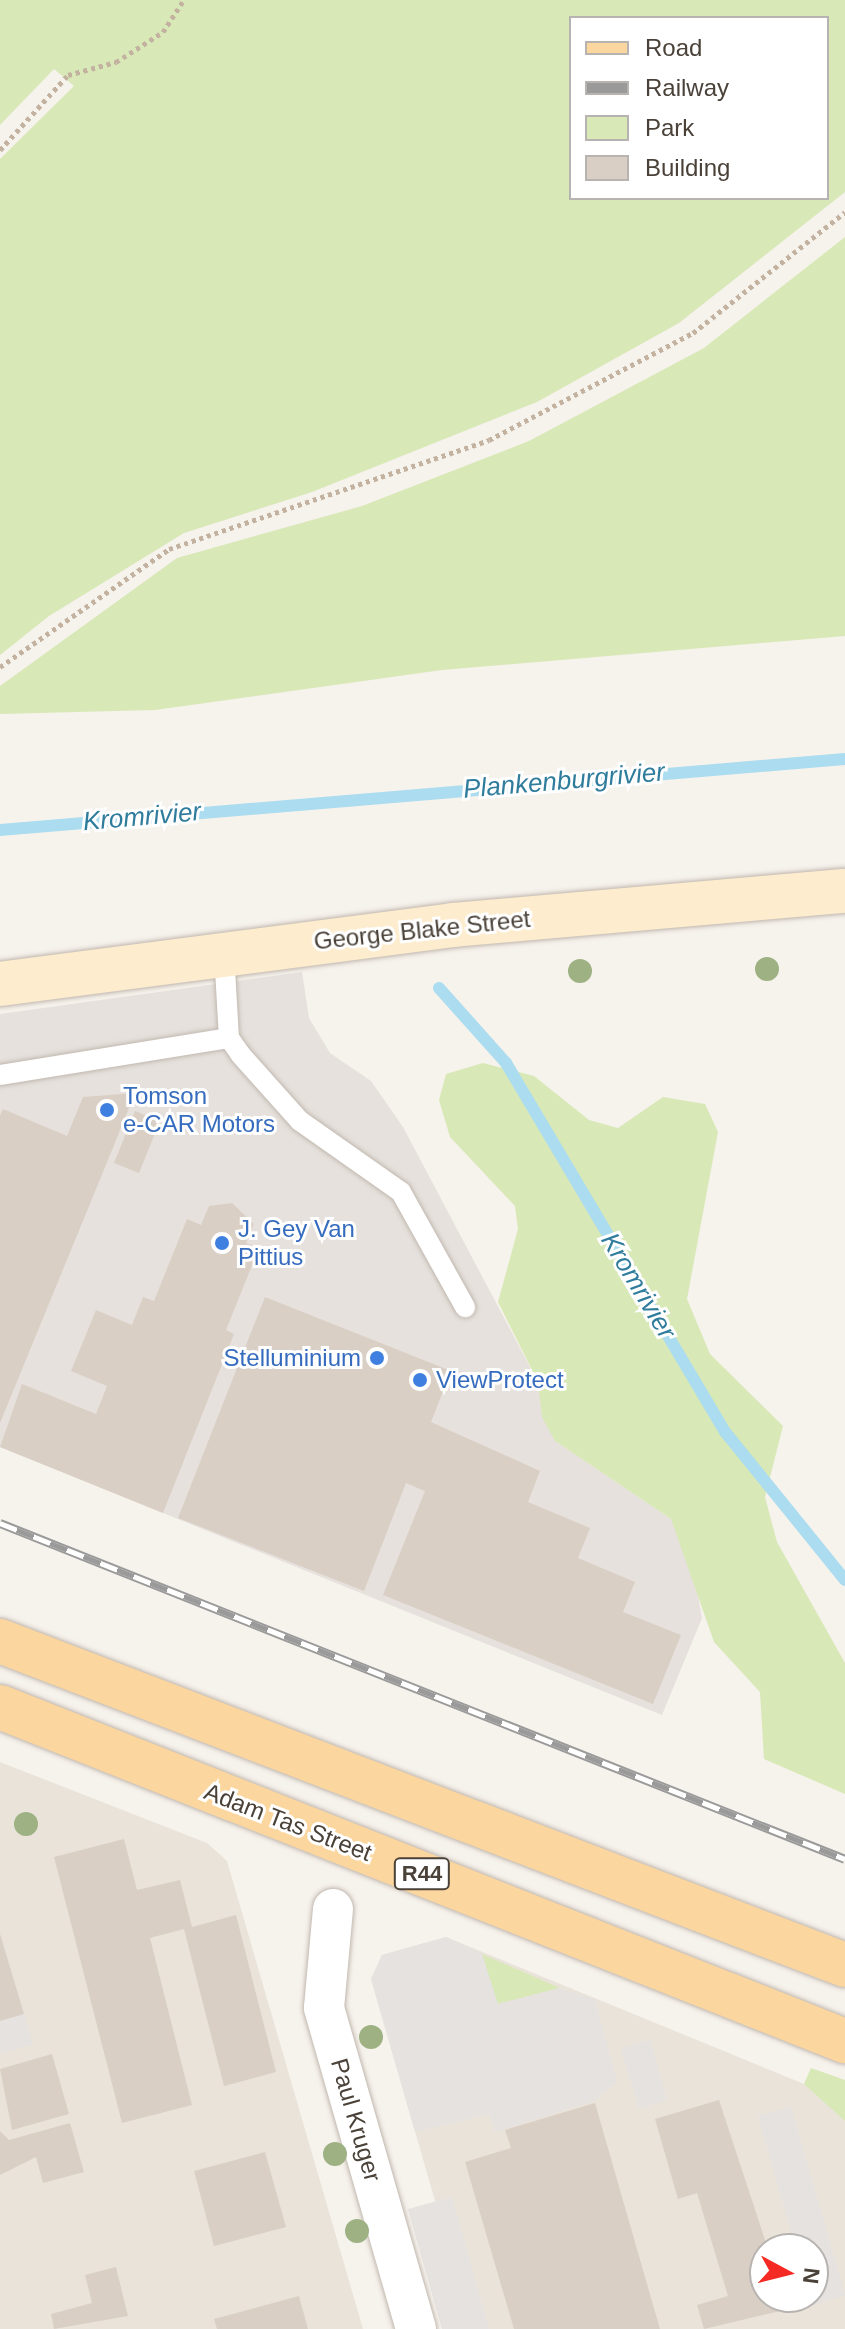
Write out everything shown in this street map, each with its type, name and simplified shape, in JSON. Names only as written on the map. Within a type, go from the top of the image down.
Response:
[{"type":"main road","points":[[0,1641],[845,1965]]},
{"type":"main road","name":"Adam Tas Street","points":[[0,1707],[845,2041]]},
{"type":"street","name":"George Blake Street","points":[[0,984],[224,952],[845,891]]},
{"type":"street","name":"Paul Kruger","points":[[333,1909],[324,2008],[416,2329]]},
{"type":"lane","points":[[224,952],[229,1038],[300,1121],[401,1192],[465,1307]]},
{"type":"lane","points":[[0,1075],[229,1038]]},
{"type":"path","points":[[0,150],[68,75],[116,62],[163,32],[184,0]]},
{"type":"path","points":[[0,667],[169,549],[489,440],[693,333],[845,212]]},
{"type":"shaded area","points":[[302,972],[309,1018],[330,1053],[371,1081],[403,1127],[538,1382],[555,1441],[671,1519],[693,1568],[702,1618],[662,1715],[0,1447],[0,1014]]},
{"type":"shaded area","points":[[0,1762],[207,1843],[227,1861],[363,2329],[0,2329]]},
{"type":"shaded area","points":[[0,1931],[33,2044],[0,2054]]},
{"type":"shaded area","points":[[446,1937],[804,2084],[833,2104],[845,2121],[845,2329],[472,2329],[371,1979],[382,1955]]},
{"type":"shaded area","points":[[446,1937],[482,1954],[498,2004],[560,1988],[595,2000],[617,2082],[594,2101],[495,2132],[489,2114],[415,2132],[371,1979],[382,1955]]},
{"type":"shaded area","points":[[650,2040],[667,2100],[639,2109],[621,2049]]},
{"type":"shaded area","points":[[791,2107],[827,2233],[791,2233],[758,2116]]},
{"type":"shaded area","points":[[452,2197],[489,2329],[442,2329],[408,2209]]},
{"type":"shaded area","points":[[829,2239],[845,2295],[829,2300]]},
{"type":"green space","points":[[0,0],[845,0],[845,192],[679,323],[537,402],[312,492],[184,533],[49,616],[0,655],[0,159],[74,86],[54,69],[0,125]]},
{"type":"green space","points":[[845,237],[845,636],[442,670],[155,710],[0,714],[0,686],[177,558],[362,506],[529,441],[704,348]]},
{"type":"green space","points":[[483,1063],[534,1076],[589,1120],[618,1128],[663,1097],[705,1104],[718,1132],[687,1299],[710,1354],[783,1426],[765,1497],[777,1542],[845,1663],[845,1794],[764,1759],[760,1692],[714,1642],[671,1519],[555,1441],[542,1417],[538,1382],[498,1302],[518,1229],[515,1206],[450,1137],[439,1100],[446,1074]]},
{"type":"green space","points":[[482,1954],[560,1988],[497,2004]]},
{"type":"green space","points":[[811,2068],[845,2080],[845,2121],[804,2084]]},
{"type":"building","points":[[135,1093],[0,1423],[0,1115],[3,1109],[67,1136],[83,1097]]},
{"type":"building","points":[[135,1111],[160,1121],[139,1173],[114,1163]]},
{"type":"building","points":[[232,1203],[254,1224],[246,1243],[259,1248],[226,1330],[234,1334],[163,1513],[0,1447],[22,1384],[96,1414],[107,1386],[71,1371],[96,1310],[132,1325],[143,1297],[154,1301],[187,1219],[201,1225],[209,1206]]},
{"type":"building","points":[[265,1297],[451,1371],[431,1422],[540,1471],[528,1502],[590,1528],[578,1558],[635,1582],[623,1612],[681,1635],[653,1704],[383,1595],[425,1491],[406,1483],[364,1591],[178,1518]]},
{"type":"building","points":[[124,1839],[137,1890],[180,1880],[192,1927],[236,1915],[276,2072],[224,2086],[184,1929],[150,1938],[192,2105],[122,2123],[54,1857]]},
{"type":"building","points":[[0,1934],[24,2014],[0,2021]]},
{"type":"building","points":[[52,2054],[69,2114],[12,2130],[0,2069]]},
{"type":"building","points":[[719,2100],[763,2233],[749,2233],[749,2313],[771,2313],[704,2329],[697,2305],[728,2296],[697,2193],[678,2199],[655,2119]]},
{"type":"building","points":[[595,2103],[660,2329],[514,2329],[465,2162],[511,2148],[505,2130]]},
{"type":"building","points":[[70,2123],[84,2172],[43,2183],[36,2157],[0,2175],[0,2131],[9,2140]]},
{"type":"building","points":[[265,2152],[286,2227],[214,2246],[194,2171]]},
{"type":"building","points":[[116,2267],[128,2316],[54,2329],[51,2314],[92,2303],[85,2275]]},
{"type":"building","points":[[299,2296],[308,2329],[217,2329],[214,2319]]},
{"type":"waterway","name":"Plankenburgrivier","points":[[0,830],[845,759]]},
{"type":"waterway","name":"Kromrivier","points":[[439,988],[506,1063],[726,1433],[845,1580]]},
{"type":"railway","points":[[0,1523],[845,1859]]},
{"type":"place","name":"Tomson e-CAR Motors","points":[[107,1110]]},
{"type":"place","name":"J. Gey Van Pittius","points":[[222,1243]]},
{"type":"place","name":"Stelluminium","points":[[377,1358]]},
{"type":"place","name":"ViewProtect","points":[[420,1380]]}]
